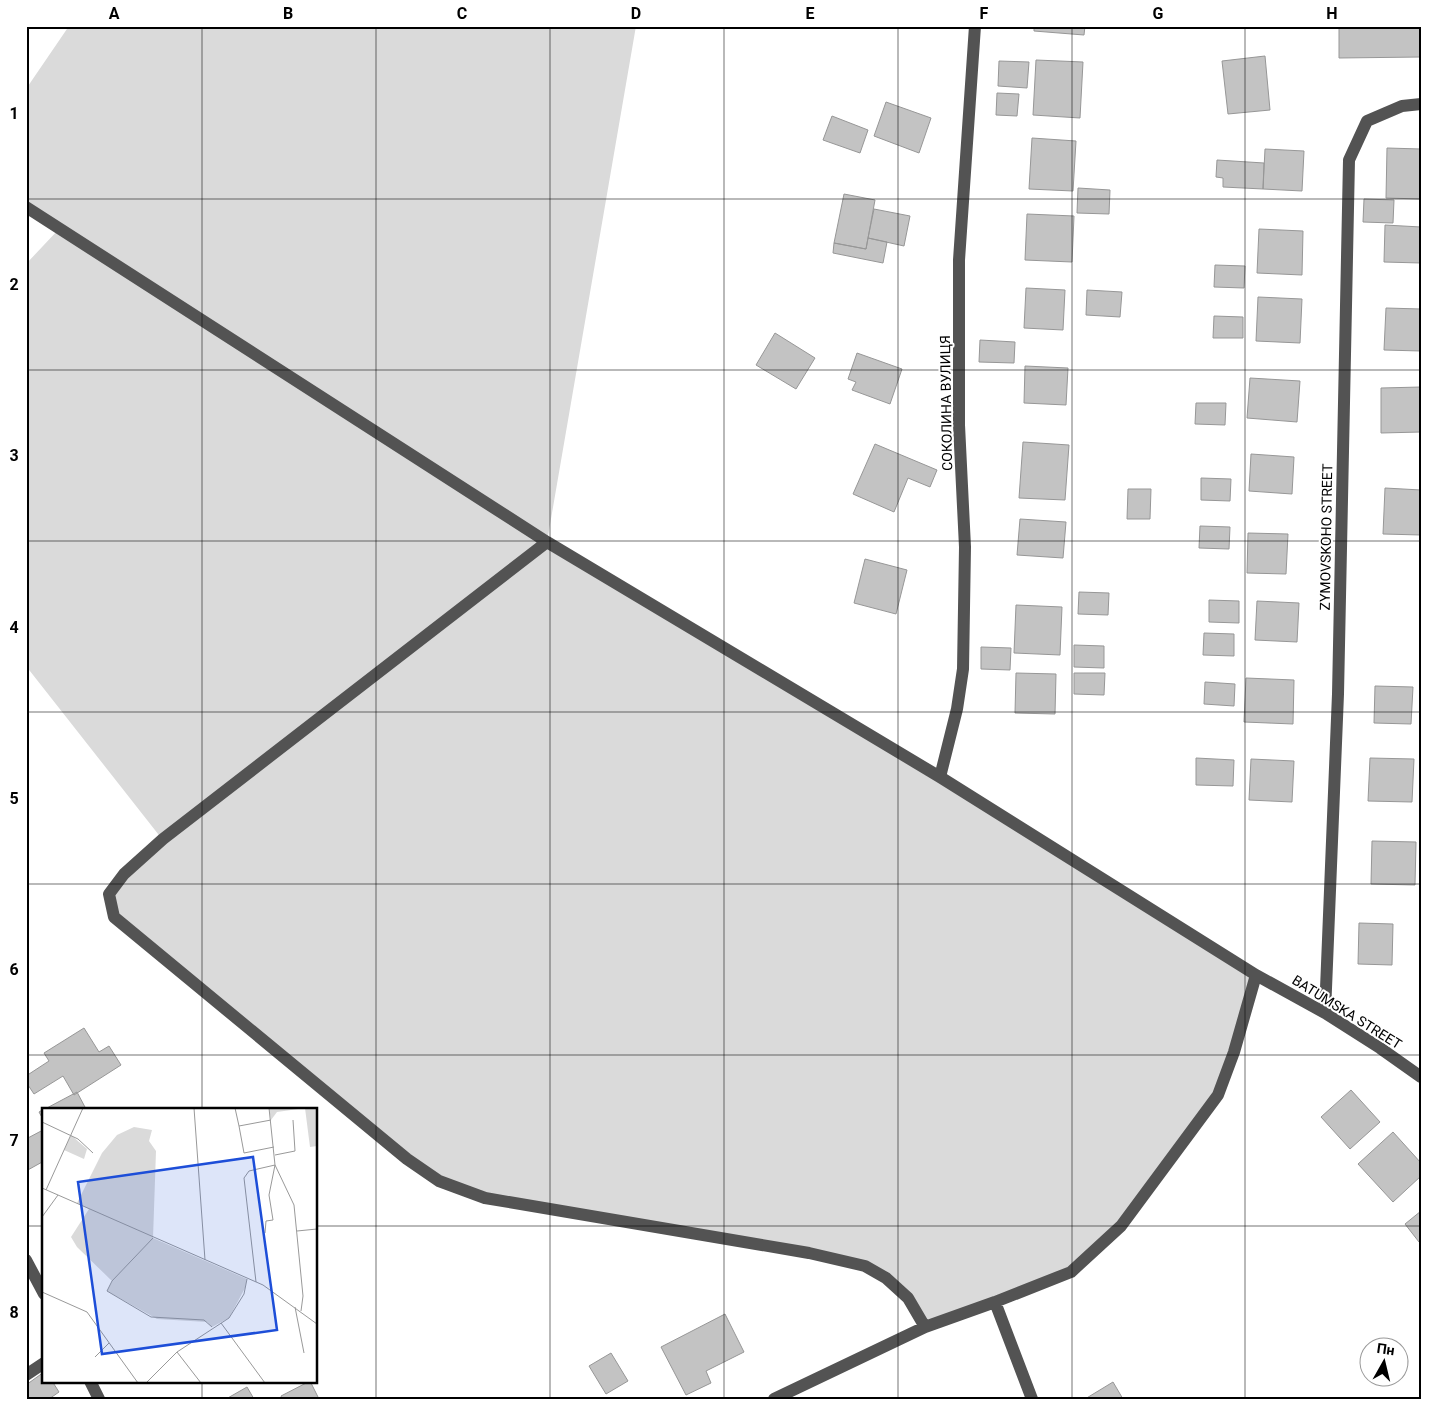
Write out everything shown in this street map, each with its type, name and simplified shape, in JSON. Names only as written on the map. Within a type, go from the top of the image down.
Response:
[{"type":"street","name":"СОКОЛИНА ВУЛИЦЯ","points":[[940,776],[957,709],[963,668],[965,547],[959,425],[960,260],[975,26]]},
{"type":"street","name":"ZYMOVSKOHO STREET","points":[[1325,1013],[1338,694],[1349,160],[1367,121],[1402,106],[1421,104]]},
{"type":"street","name":"BATUMSKA STREET","points":[[26,207],[547,542],[940,776],[1256,975],[1325,1013],[1421,1077]]},
{"type":"street","points":[[547,542],[163,839],[124,874],[109,894],[114,917],[399,1153],[439,1181],[485,1198],[809,1253],[865,1266],[886,1278],[908,1298],[925,1327]]},
{"type":"street","points":[[774,1399],[925,1327],[1071,1272],[1121,1226],[1218,1094],[1234,1052],[1256,975]]},
{"type":"street","points":[[26,1260],[42,1290]]},
{"type":"street","points":[[995,1302],[1032,1399]]},
{"type":"street","points":[[26,1375],[42,1364]]},
{"type":"street","points":[[90,1382],[99,1399]]},
{"type":"shaded area","points":[[69,26],[636,26],[547,542],[1256,975],[1218,1095],[1121,1226],[1071,1272],[925,1327],[908,1298],[865,1266],[485,1198],[439,1181],[114,917],[109,894],[162,839],[26,666],[26,264],[59,229],[26,207],[26,89]]},
{"type":"building","points":[[1034,26],[1085,26],[1084,35],[1034,31]]},
{"type":"building","points":[[1339,26],[1421,26],[1421,57],[1339,58]]},
{"type":"building","points":[[1265,56],[1270,110],[1228,114],[1222,61]]},
{"type":"building","points":[[1036,60],[1083,62],[1080,118],[1033,115]]},
{"type":"building","points":[[999,61],[1029,62],[1027,88],[998,86]]},
{"type":"building","points":[[997,93],[1019,94],[1017,116],[996,115]]},
{"type":"building","points":[[886,102],[931,118],[919,153],[874,136]]},
{"type":"building","points":[[832,116],[868,130],[860,153],[823,140]]},
{"type":"building","points":[[1032,138],[1076,141],[1073,191],[1029,189]]},
{"type":"building","points":[[1387,148],[1421,149],[1421,199],[1386,198]]},
{"type":"building","points":[[1265,149],[1304,151],[1302,191],[1263,189]]},
{"type":"building","points":[[1217,160],[1264,163],[1263,189],[1223,187],[1223,178],[1216,177]]},
{"type":"building","points":[[1078,188],[1110,190],[1109,214],[1077,213]]},
{"type":"building","points":[[844,194],[875,200],[866,249],[834,243]]},
{"type":"building","points":[[1364,199],[1394,200],[1393,223],[1363,222]]},
{"type":"building","points":[[874,209],[910,216],[904,246],[868,238]]},
{"type":"building","points":[[1027,214],[1074,216],[1072,262],[1025,260]]},
{"type":"building","points":[[1385,225],[1421,227],[1421,263],[1384,262]]},
{"type":"building","points":[[1259,229],[1303,231],[1302,275],[1257,273]]},
{"type":"building","points":[[868,238],[887,242],[883,263],[833,253],[834,243],[866,249]]},
{"type":"building","points":[[1215,265],[1245,266],[1244,288],[1214,287]]},
{"type":"building","points":[[1026,288],[1065,290],[1063,330],[1024,328]]},
{"type":"building","points":[[1087,290],[1122,292],[1120,317],[1086,315]]},
{"type":"building","points":[[1258,297],[1302,299],[1300,343],[1256,341]]},
{"type":"building","points":[[1386,308],[1421,309],[1421,351],[1384,350]]},
{"type":"building","points":[[1214,316],[1243,317],[1243,338],[1213,338]]},
{"type":"building","points":[[775,333],[815,358],[796,389],[756,365]]},
{"type":"building","points":[[980,340],[1015,342],[1014,363],[979,362]]},
{"type":"building","points":[[857,353],[902,369],[890,404],[852,390],[856,382],[848,379]]},
{"type":"building","points":[[1025,366],[1068,368],[1066,405],[1024,403]]},
{"type":"building","points":[[1250,378],[1300,381],[1297,422],[1247,418]]},
{"type":"building","points":[[1421,387],[1421,432],[1381,433],[1381,388]]},
{"type":"building","points":[[1196,403],[1226,403],[1225,425],[1195,424]]},
{"type":"building","points":[[1023,442],[1069,445],[1065,500],[1019,498]]},
{"type":"building","points":[[875,444],[937,470],[930,487],[908,478],[894,512],[853,494]]},
{"type":"building","points":[[1251,454],[1294,457],[1292,494],[1249,491]]},
{"type":"building","points":[[1201,478],[1231,479],[1230,501],[1201,500]]},
{"type":"building","points":[[1385,488],[1421,490],[1421,535],[1383,534]]},
{"type":"building","points":[[1128,489],[1151,489],[1150,519],[1127,519]]},
{"type":"building","points":[[1020,519],[1066,522],[1063,558],[1017,555]]},
{"type":"building","points":[[1200,526],[1230,527],[1229,549],[1199,548]]},
{"type":"building","points":[[1248,533],[1288,534],[1286,574],[1247,573]]},
{"type":"building","points":[[865,559],[907,570],[896,614],[854,603]]},
{"type":"building","points":[[1079,592],[1109,593],[1108,615],[1078,614]]},
{"type":"building","points":[[1209,600],[1239,601],[1239,623],[1209,622]]},
{"type":"building","points":[[1257,601],[1299,603],[1297,642],[1255,640]]},
{"type":"building","points":[[1016,605],[1062,607],[1060,655],[1014,653]]},
{"type":"building","points":[[1204,633],[1234,634],[1234,656],[1203,655]]},
{"type":"building","points":[[1074,645],[1104,646],[1104,668],[1074,667]]},
{"type":"building","points":[[981,647],[1011,648],[1010,670],[981,669]]},
{"type":"building","points":[[1016,673],[1056,674],[1055,714],[1015,713]]},
{"type":"building","points":[[1074,673],[1105,673],[1104,695],[1074,694]]},
{"type":"building","points":[[1246,678],[1294,680],[1293,724],[1244,722]]},
{"type":"building","points":[[1205,682],[1235,684],[1234,706],[1204,704]]},
{"type":"building","points":[[1375,686],[1413,687],[1411,724],[1374,723]]},
{"type":"building","points":[[1196,758],[1234,760],[1233,786],[1196,785]]},
{"type":"building","points":[[1370,758],[1414,759],[1412,802],[1368,801]]},
{"type":"building","points":[[1251,759],[1294,761],[1292,802],[1249,800]]},
{"type":"building","points":[[1372,841],[1416,842],[1415,885],[1371,884]]},
{"type":"building","points":[[1359,923],[1393,924],[1392,965],[1358,964]]},
{"type":"building","points":[[84,1028],[99,1052],[109,1046],[121,1065],[74,1095],[63,1076],[34,1094],[26,1082],[26,1076],[49,1061],[44,1053]]},
{"type":"building","points":[[1351,1090],[1380,1122],[1350,1149],[1321,1117]]},
{"type":"building","points":[[77,1092],[85,1108],[47,1108]]},
{"type":"building","points":[[42,1131],[42,1162],[26,1171],[26,1139]]},
{"type":"building","points":[[1393,1132],[1421,1163],[1421,1176],[1393,1202],[1358,1164]]},
{"type":"building","points":[[1421,1211],[1421,1240],[1419,1242],[1405,1224]]},
{"type":"building","points":[[725,1314],[744,1352],[706,1371],[711,1383],[686,1395],[661,1347]]},
{"type":"building","points":[[611,1353],[628,1381],[606,1394],[589,1366]]},
{"type":"building","points":[[42,1373],[42,1382],[53,1382],[59,1392],[49,1399],[26,1399],[26,1385]]},
{"type":"building","points":[[310,1382],[319,1399],[282,1399],[281,1396]]},
{"type":"building","points":[[1113,1382],[1123,1399],[1085,1399]]},
{"type":"building","points":[[247,1387],[254,1399],[226,1399]]}]
